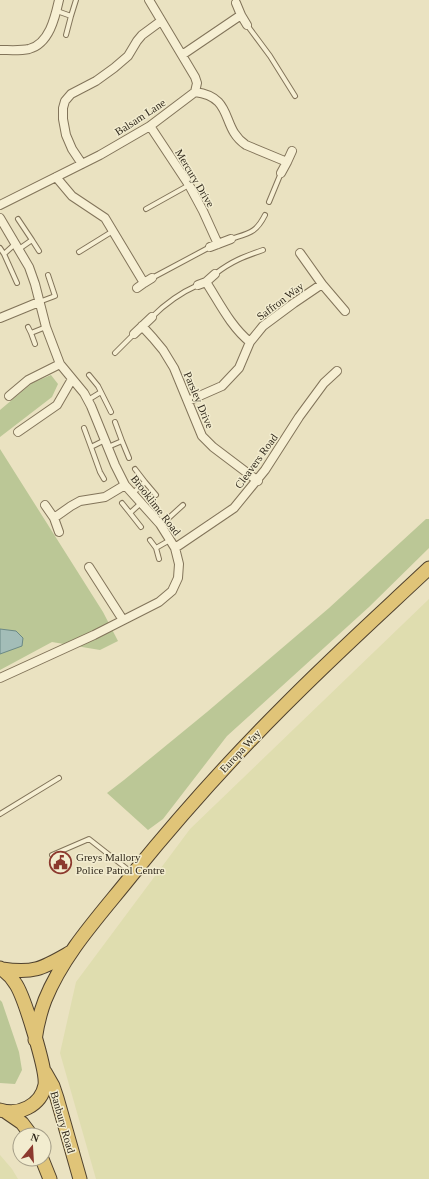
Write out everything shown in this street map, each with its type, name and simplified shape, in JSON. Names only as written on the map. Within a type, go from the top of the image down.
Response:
[{"type":"highway","name":"Europa Way","points":[[35,1040],[40,1014],[45,1000],[71,952],[180,816],[283,706],[429,568]]},
{"type":"highway","name":"Europa Way","points":[[1,968],[26,971],[37,969],[71,952]]},
{"type":"highway","points":[[1,968],[16,983],[23,998],[43,1067],[45,1085],[36,1102],[27,1108],[20,1111],[3,1111]]},
{"type":"highway","name":"Banbury Road","points":[[43,1067],[53,1086],[57,1098],[80,1179]]},
{"type":"highway","points":[[3,1111],[22,1123],[25,1127]]},
{"type":"highway","points":[[45,1167],[50,1179]]},
{"type":"street","points":[[0,50],[29,49],[43,41],[56,11],[59,0]]},
{"type":"street","points":[[149,0],[197,83],[195,92],[209,95],[220,103],[225,111],[230,128],[242,143],[286,162]]},
{"type":"street","points":[[235,1],[247,25]]},
{"type":"street","points":[[182,55],[241,15]]},
{"type":"street","points":[[82,164],[72,149],[66,135],[62,108],[65,101],[71,94],[96,81],[118,65],[128,56],[137,41],[161,21]]},
{"type":"street","name":"Balsam Lane","points":[[0,205],[82,164],[150,126],[195,92]]},
{"type":"street","name":"Mercury Drive","points":[[150,126],[189,185],[203,211],[214,246]]},
{"type":"street","points":[[282,174],[292,151]]},
{"type":"street","points":[[56,177],[72,196],[105,218],[141,285],[152,278]]},
{"type":"street","name":"Brooklime Road","points":[[0,218],[29,267],[46,327],[58,350],[60,364],[88,400],[125,485],[161,526],[175,548],[179,564],[178,578],[172,591],[159,602],[0,678]]},
{"type":"street","points":[[214,246],[231,239]]},
{"type":"street","name":"Saffron Way","points":[[300,253],[322,284],[345,311]]},
{"type":"street","points":[[198,285],[206,282],[215,274]]},
{"type":"street","points":[[206,282],[235,327],[250,342]]},
{"type":"street","name":"Saffron Way","points":[[188,401],[222,386],[239,368],[250,342],[263,326],[322,284]]},
{"type":"street","points":[[0,318],[39,302]]},
{"type":"street","points":[[134,334],[152,317]]},
{"type":"street","name":"Parsley Drive","points":[[142,326],[163,350],[174,368],[202,436],[213,447],[258,481]]},
{"type":"street","points":[[9,396],[28,380],[60,364]]},
{"type":"street","name":"Cleavers Road","points":[[175,548],[234,508],[258,481],[324,383],[337,371]]},
{"type":"street","points":[[18,432],[57,405],[72,379]]},
{"type":"street","points":[[54,518],[80,501],[105,498],[125,485]]},
{"type":"street","points":[[45,504],[54,518],[59,532]]},
{"type":"street","points":[[89,567],[123,620]]},
{"type":"lane","points":[[66,35],[76,0]]},
{"type":"lane","points":[[56,11],[71,16]]},
{"type":"lane","points":[[247,25],[270,56],[295,96]]},
{"type":"lane","points":[[269,202],[282,174]]},
{"type":"lane","points":[[146,209],[189,185]]},
{"type":"lane","points":[[231,239],[254,230],[260,225],[265,215]]},
{"type":"lane","points":[[18,219],[38,251]]},
{"type":"lane","points":[[79,252],[113,231]]},
{"type":"lane","points":[[4,254],[17,246],[32,240]]},
{"type":"lane","points":[[152,278],[214,246]]},
{"type":"lane","points":[[0,248],[17,282]]},
{"type":"lane","points":[[215,274],[238,259],[263,250]]},
{"type":"lane","points":[[39,302],[55,296],[48,275]]},
{"type":"lane","points":[[152,317],[159,309],[178,294],[198,285]]},
{"type":"lane","points":[[28,327],[35,344]]},
{"type":"lane","points":[[31,333],[46,327]]},
{"type":"lane","points":[[115,353],[134,334]]},
{"type":"lane","points":[[89,375],[102,392],[111,412]]},
{"type":"lane","points":[[88,400],[102,392]]},
{"type":"lane","points":[[116,422],[129,458]]},
{"type":"lane","points":[[84,428],[104,479]]},
{"type":"lane","points":[[91,448],[107,443],[122,441]]},
{"type":"lane","points":[[134,469],[156,495]]},
{"type":"lane","points":[[132,493],[145,482]]},
{"type":"lane","points":[[122,503],[142,527]]},
{"type":"lane","points":[[130,513],[141,503]]},
{"type":"lane","points":[[161,526],[183,505]]},
{"type":"lane","points":[[150,540],[156,548],[159,559]]},
{"type":"lane","points":[[156,548],[170,540]]},
{"type":"lane","points":[[0,814],[59,778]]},
{"type":"lane","points":[[52,855],[89,839],[133,874]]},
{"type":"shaded area","points":[[429,599],[429,1179],[96,1179],[60,1053],[76,982],[190,829]]},
{"type":"shaded area","points":[[0,1155],[12,1169],[18,1179],[0,1179]]},
{"type":"green space","points":[[51,375],[58,384],[52,397],[0,437],[0,410],[32,383]]},
{"type":"green space","points":[[0,449],[103,612],[118,641],[100,650],[52,642],[0,670]]},
{"type":"green space","points":[[426,519],[429,519],[429,548],[369,607],[227,736],[163,819],[148,830],[107,793],[207,712],[329,608]]},
{"type":"green space","points":[[0,1000],[19,1052],[22,1070],[15,1084],[0,1083]]},
{"type":"water","points":[[0,629],[16,631],[23,638],[22,646],[0,654]]},
{"type":"place","name":"Greys Mallory Police Patrol Centre","points":[[61,863]]}]
